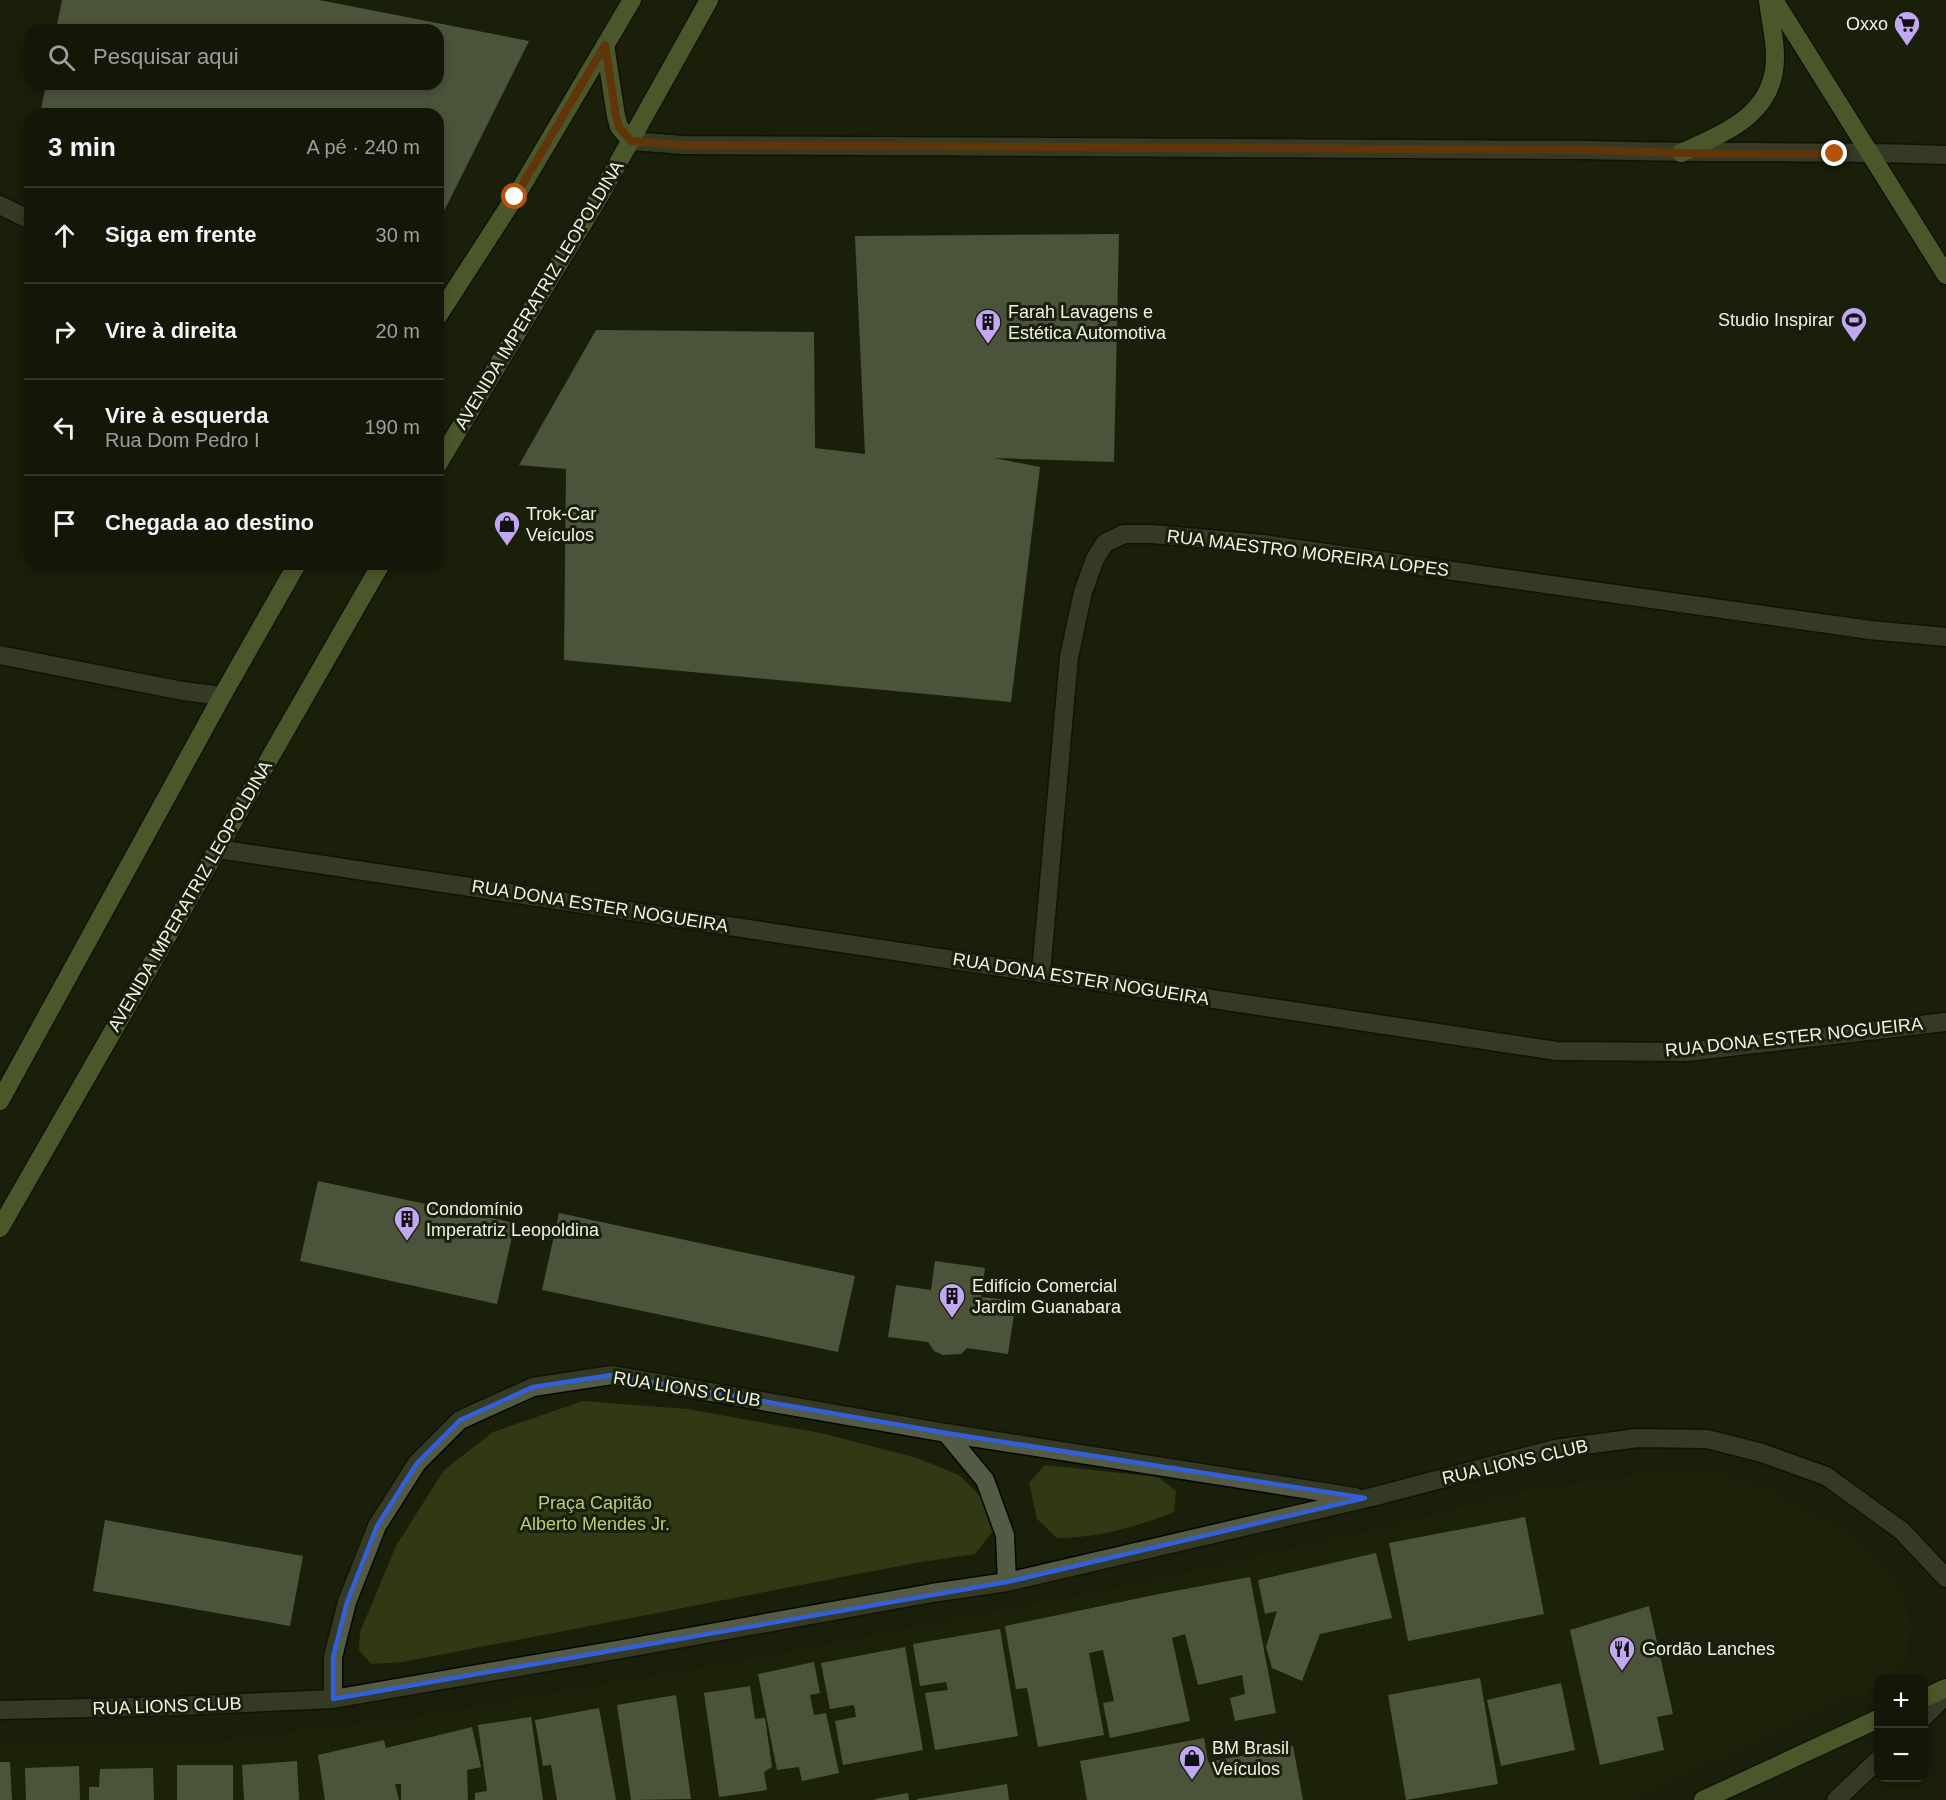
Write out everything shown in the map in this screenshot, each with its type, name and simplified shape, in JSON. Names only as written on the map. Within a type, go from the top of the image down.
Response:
[{"type":"main road","points":[[444,307],[522,186],[632,0]]},
{"type":"main road","name":"AVENIDA IMPERATRIZ LEOPOLDINA","points":[[444,454],[631,141],[709,0]]},
{"type":"main road","points":[[1682,153],[1733,128],[1748,118],[1768,93],[1774,74],[1775,54],[1768,0]]},
{"type":"main road","points":[[1774,0],[1946,274]]},
{"type":"main road","points":[[605,45],[616,116],[619,127],[631,141]]},
{"type":"main road","points":[[0,1101],[294,570]]},
{"type":"main road","name":"AVENIDA IMPERATRIZ LEOPOLDINA","points":[[0,1228],[378,570]]},
{"type":"main road","points":[[1928,1696],[1946,1688]]},
{"type":"main road","points":[[1703,1800],[1874,1721]]},
{"type":"street","points":[[631,141],[684,145],[1590,150],[1835,154],[1870,152],[1946,155]]},
{"type":"street","points":[[0,205],[24,217]]},
{"type":"street","name":"RUA MAESTRO MOREIRA LOPES","points":[[1041,973],[1069,657],[1083,592],[1095,559],[1105,543],[1124,534],[1152,534],[1263,544],[1870,630],[1946,637]]},
{"type":"street","points":[[0,655],[183,691],[222,696]]},
{"type":"street","name":"RUA DONA ESTER NOGUEIRA","points":[[218,849],[1557,1051],[1687,1052],[1946,1022]]},
{"type":"street","name":"RUA LIONS CLUB","points":[[333,1699],[333,1657],[347,1602],[377,1526],[417,1463],[460,1420],[533,1387],[612,1375],[946,1433],[1365,1498]]},
{"type":"street","points":[[946,1433],[985,1480],[1005,1534],[1007,1582]]},
{"type":"street","name":"RUA LIONS CLUB","points":[[0,1710],[177,1706],[333,1699],[932,1593],[1007,1582],[1365,1498],[1555,1449],[1637,1438],[1707,1439],[1762,1453],[1826,1476],[1902,1532],[1946,1578]]},
{"type":"street","points":[[1928,1712],[1946,1695]]},
{"type":"street","points":[[1836,1800],[1874,1764]]},
{"type":"highlighted area","points":[[612,1375],[946,1433],[1365,1498],[1007,1582],[333,1699],[333,1657],[347,1602],[377,1526],[417,1463],[460,1420],[533,1387]]},
{"type":"shaded area","points":[[1658,1472],[1719,1473],[1767,1488],[1861,1540],[1893,1577],[1906,1604],[1911,1628],[1906,1656],[1893,1674],[1874,1674],[1874,1686],[1632,1800],[0,1800],[0,1746],[180,1746],[414,1717],[750,1659],[1127,1586],[1385,1527],[1519,1492]]},
{"type":"green space","name":"Praça Capitão Alberto Mendes Jr.","points":[[583,1401],[687,1409],[821,1433],[917,1458],[959,1475],[982,1498],[992,1532],[975,1554],[915,1563],[403,1662],[371,1664],[359,1650],[360,1632],[396,1546],[444,1470],[493,1432]]},
{"type":"green space","points":[[1045,1465],[1158,1477],[1176,1491],[1174,1512],[1116,1531],[1057,1538],[1037,1519],[1029,1483]]},
{"type":"building","points":[[62,0],[319,0],[442,24],[57,24]]},
{"type":"building","points":[[444,24],[529,41],[444,211],[444,108],[41,108],[45,90],[444,90]]},
{"type":"building","points":[[1119,234],[1114,462],[994,458],[1040,467],[1011,702],[564,660],[566,469],[519,465],[596,330],[814,332],[815,448],[865,454],[855,236]]},
{"type":"building","name":"Condomínio Imperatriz Leopoldina","points":[[318,1181],[515,1223],[497,1304],[300,1261]]},
{"type":"building","points":[[559,1213],[855,1276],[838,1352],[542,1290]]},
{"type":"building","name":"Edifício Comercial Jardim Guanabara","points":[[935,1261],[985,1268],[981,1297],[1016,1301],[1008,1354],[967,1348],[961,1354],[943,1355],[934,1351],[928,1342],[888,1337],[896,1285],[931,1290]]},
{"type":"building","points":[[1525,1517],[1544,1614],[1408,1641],[1389,1543]]},
{"type":"building","points":[[105,1520],[303,1556],[290,1626],[93,1591]]},
{"type":"building","points":[[1376,1553],[1392,1618],[1320,1634],[1302,1681],[1272,1668],[1266,1647],[1277,1611],[1265,1614],[1258,1580]]},
{"type":"building","points":[[1250,1577],[1276,1713],[1235,1721],[1230,1698],[1245,1694],[1242,1675],[1198,1685],[1185,1634],[1172,1638],[1190,1721],[1110,1738],[1103,1703],[1114,1701],[1103,1650],[1089,1653],[1104,1735],[1038,1747],[1027,1688],[1016,1689],[1005,1626]]},
{"type":"building","name":"Gordão Lanches","points":[[1649,1606],[1673,1714],[1657,1717],[1664,1750],[1600,1765],[1570,1630]]},
{"type":"building","points":[[1000,1629],[1018,1736],[935,1750],[925,1693],[948,1690],[946,1682],[920,1686],[913,1644]]},
{"type":"building","points":[[905,1647],[923,1750],[843,1765],[835,1721],[856,1717],[854,1705],[830,1709],[821,1663]]},
{"type":"building","points":[[814,1662],[820,1693],[810,1695],[814,1715],[826,1713],[839,1773],[802,1781],[799,1767],[777,1770],[758,1674]]},
{"type":"building","points":[[1480,1678],[1498,1784],[1406,1800],[1388,1695]]},
{"type":"building","points":[[1561,1683],[1575,1750],[1501,1766],[1487,1700]]},
{"type":"building","points":[[750,1686],[755,1719],[765,1718],[772,1767],[764,1772],[767,1790],[719,1797],[704,1693]]},
{"type":"building","points":[[676,1695],[691,1799],[631,1800],[617,1705]]},
{"type":"building","points":[[599,1708],[616,1800],[557,1800],[551,1765],[543,1766],[535,1720]]},
{"type":"building","points":[[531,1717],[543,1800],[475,1800],[475,1793],[487,1791],[478,1725]]},
{"type":"building","points":[[472,1727],[481,1767],[467,1770],[468,1800],[401,1800],[401,1784],[395,1784],[399,1800],[325,1800],[318,1755],[384,1740],[386,1748]]},
{"type":"building","name":"BM Brasil Veículos","points":[[1204,1738],[1208,1762],[1293,1746],[1303,1800],[1087,1800],[1080,1761]]},
{"type":"building","points":[[297,1761],[299,1800],[244,1800],[242,1765]]},
{"type":"building","points":[[0,1762],[10,1762],[12,1800],[0,1800]]},
{"type":"building","points":[[177,1765],[233,1765],[233,1800],[177,1800]]},
{"type":"building","points":[[79,1766],[80,1800],[26,1800],[25,1768]]},
{"type":"building","points":[[153,1768],[154,1800],[89,1800],[89,1787],[99,1787],[100,1769]]},
{"type":"building","points":[[1007,1784],[1009,1800],[917,1800],[917,1799]]},
{"type":"building","points":[[908,1793],[909,1800],[875,1800],[875,1799]]},
{"type":"place","name":"Oxxo","points":[[1907,47]]},
{"type":"place","name":"Studio Inspirar","points":[[1854,343]]},
{"type":"place","name":"Farah Lavagens e Estética Automotiva","points":[[988,345]]},
{"type":"place","name":"Trok-Car Veículos","points":[[507,547]]},
{"type":"place","name":"Condomínio Imperatriz Leopoldina","points":[[407,1242]]},
{"type":"place","name":"Edifício Comercial Jardim Guanabara","points":[[952,1319]]},
{"type":"place","name":"Gordão Lanches","points":[[1622,1672]]},
{"type":"place","name":"BM Brasil Veículos","points":[[1192,1781]]},
{"type":"route","points":[[515,197],[605,45],[613,105],[619,127],[631,141],[684,145],[1590,150],[1835,154]]}]
